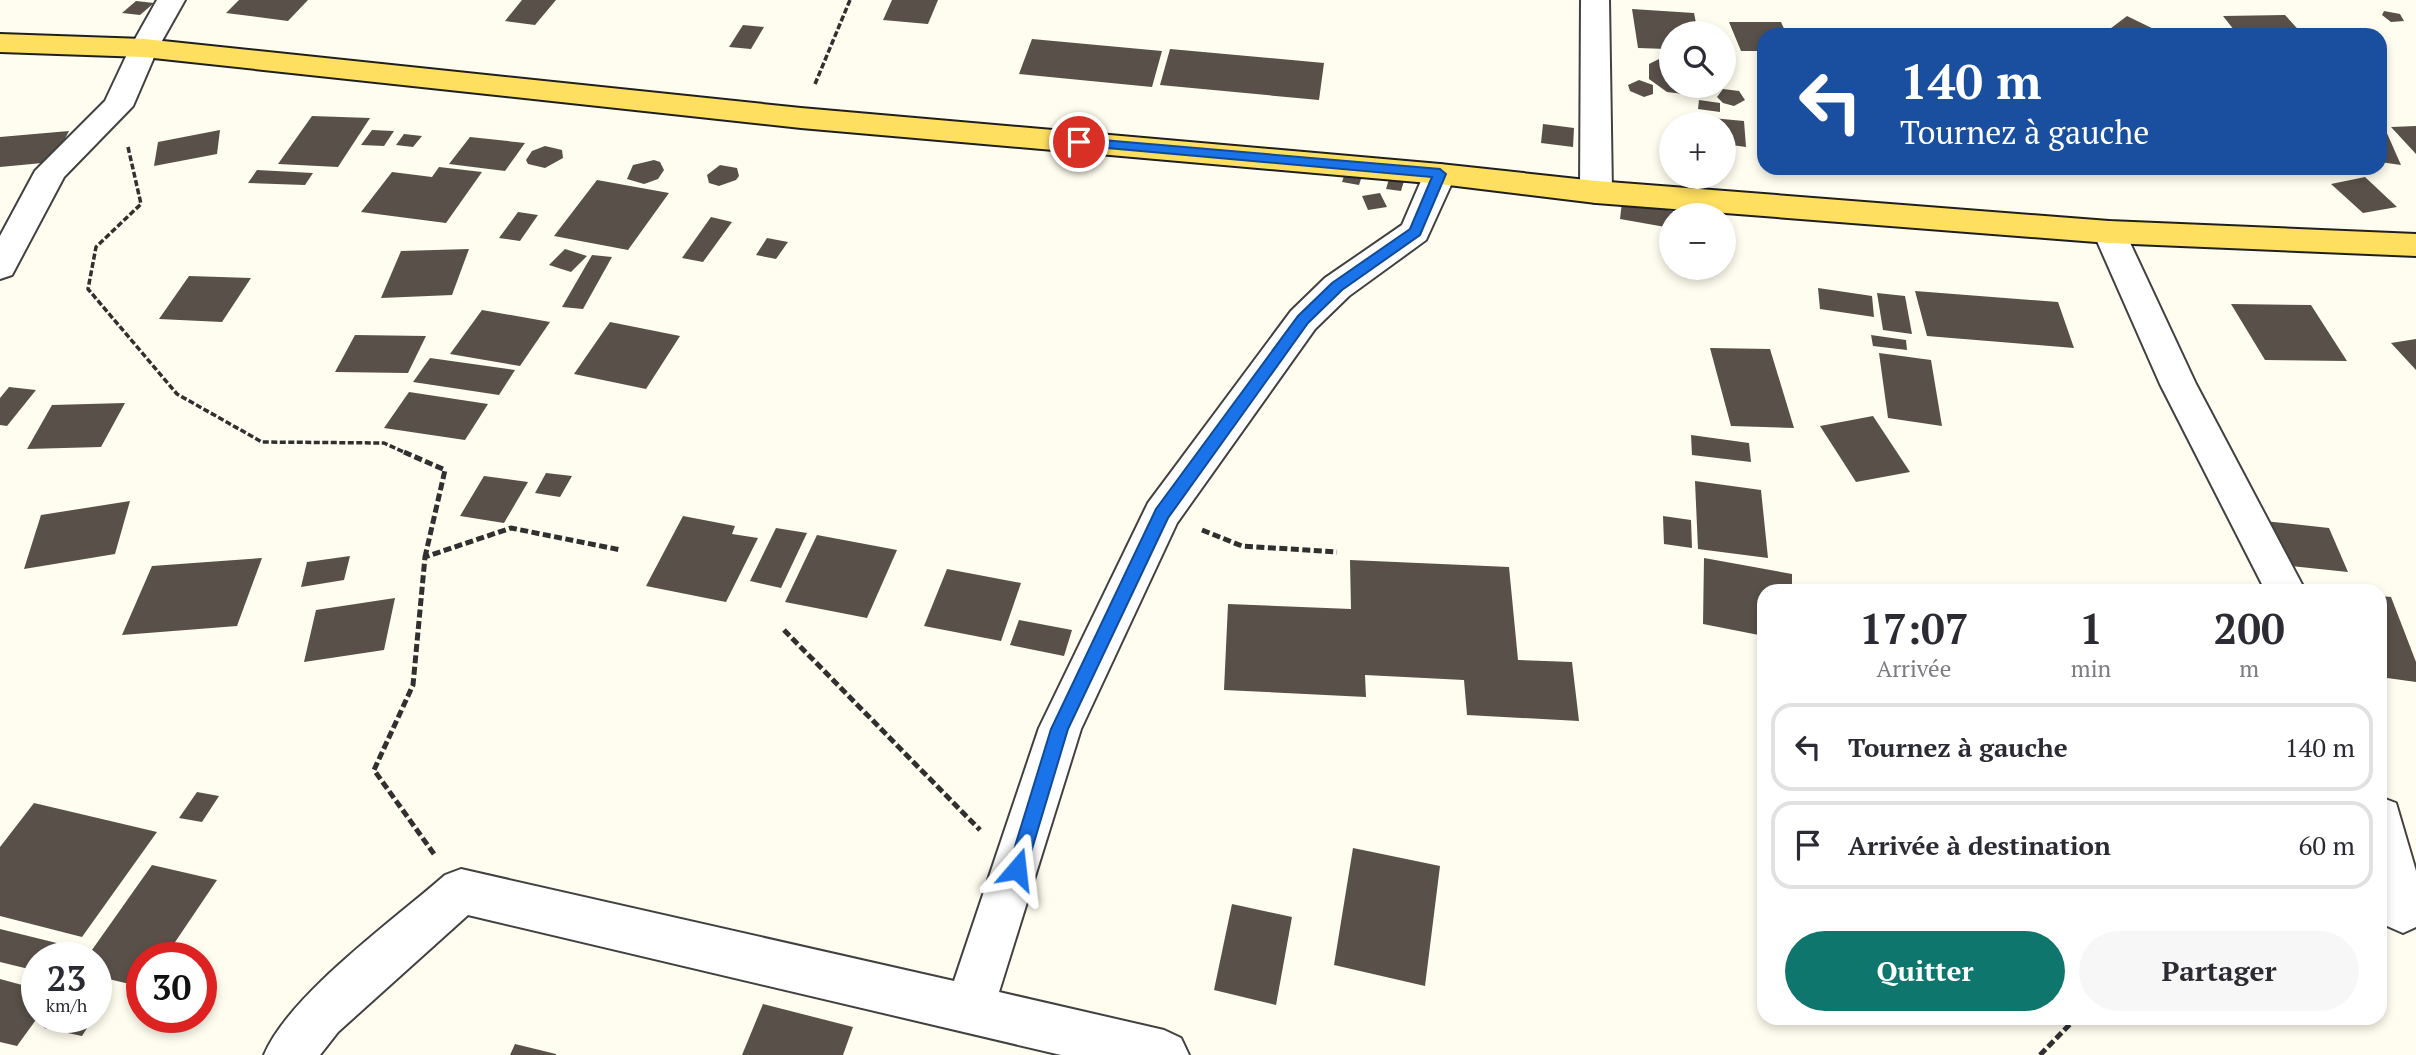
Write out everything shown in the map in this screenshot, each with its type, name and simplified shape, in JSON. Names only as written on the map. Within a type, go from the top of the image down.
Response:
[{"type":"main road","points":[[0,43],[144,48],[801,117],[1440,174],[1596,192],[2109,232],[2416,245]]},
{"type":"street","points":[[0,267],[51,171],[118,106],[144,48],[171,0]]},
{"type":"street","points":[[1595,0],[1596,192]]},
{"type":"street","points":[[970,1009],[1060,729],[1162,514],[1303,320],[1337,287],[1415,232],[1440,174]]},
{"type":"street","points":[[2109,232],[2178,384],[2282,584]]},
{"type":"street","points":[[2387,846],[2403,910]]},
{"type":"street","points":[[289,1055],[321,1014],[461,891],[1164,1055]]},
{"type":"path","points":[[801,117],[850,0]]},
{"type":"path","points":[[118,106],[141,204],[96,247],[88,289],[177,394],[261,442],[384,443],[446,470],[425,556],[413,685],[374,770],[461,891]]},
{"type":"path","points":[[1162,514],[1242,546],[1337,552]]},
{"type":"path","points":[[425,556],[511,528],[621,550]]},
{"type":"path","points":[[784,630],[1017,869]]},
{"type":"path","points":[[2039,1055],[2069,1025]]},
{"type":"building","points":[[239,0],[308,0],[288,21],[226,13]]},
{"type":"building","points":[[522,0],[556,0],[535,25],[505,21]]},
{"type":"building","points":[[892,0],[938,0],[928,24],[883,20]]},
{"type":"building","points":[[136,1],[154,3],[140,15],[122,13]]},
{"type":"building","points":[[1632,9],[1694,13],[1696,21],[1659,21],[1659,49],[1638,48]]},
{"type":"building","points":[[2384,11],[2400,14],[2404,21],[2391,22],[2382,15]]},
{"type":"building","points":[[2285,15],[2297,28],[2232,28],[2223,16]]},
{"type":"building","points":[[2127,16],[2152,28],[2111,28]]},
{"type":"building","points":[[1736,22],[1781,22],[1784,28],[1757,28],[1757,51],[1741,51],[1736,39]]},
{"type":"building","points":[[743,25],[764,27],[751,49],[729,47]]},
{"type":"building","points":[[1032,39],[1162,51],[1152,87],[1019,74]]},
{"type":"building","points":[[1170,49],[1324,63],[1319,100],[1160,85]]},
{"type":"building","points":[[1659,59],[1659,86],[1649,79],[1649,64]]},
{"type":"building","points":[[1639,80],[1653,85],[1653,94],[1644,97],[1630,91],[1628,85]]},
{"type":"building","points":[[1736,91],[1745,100],[1734,106],[1723,103],[1718,98],[1736,98]]},
{"type":"building","points":[[1699,100],[1720,103],[1720,112],[1698,109]]},
{"type":"building","points":[[312,116],[370,118],[338,167],[278,164]]},
{"type":"building","points":[[1736,120],[1744,121],[1746,147],[1736,146]]},
{"type":"building","points":[[1543,124],[1574,128],[1573,147],[1541,143]]},
{"type":"building","points":[[2416,126],[2416,154],[2391,127]]},
{"type":"building","points":[[220,130],[217,154],[154,166],[158,142]]},
{"type":"building","points":[[372,130],[394,131],[384,146],[361,145]]},
{"type":"building","points":[[69,131],[53,162],[0,167],[0,137]]},
{"type":"building","points":[[2387,133],[2401,165],[2387,163]]},
{"type":"building","points":[[404,134],[422,136],[413,147],[396,145]]},
{"type":"building","points":[[470,137],[525,143],[505,171],[449,164]]},
{"type":"building","points":[[545,146],[562,150],[563,158],[545,168],[528,164],[526,160],[532,151]]},
{"type":"building","points":[[654,160],[660,162],[664,170],[658,179],[644,184],[627,179],[633,165]]},
{"type":"building","points":[[720,165],[737,168],[739,176],[736,180],[719,186],[709,183],[707,175]]},
{"type":"building","points":[[439,167],[482,172],[446,223],[361,212],[392,172],[432,177]]},
{"type":"building","points":[[257,170],[313,173],[305,185],[248,183]]},
{"type":"building","points":[[1345,173],[1362,176],[1359,185],[1342,182]]},
{"type":"building","points":[[2365,177],[2397,207],[2363,213],[2331,184]]},
{"type":"building","points":[[1389,179],[1404,181],[1401,191],[1386,189]]},
{"type":"building","points":[[597,180],[669,193],[628,250],[554,236]]},
{"type":"building","points":[[1380,193],[1387,207],[1368,210],[1362,196]]},
{"type":"building","points":[[1622,202],[1659,209],[1659,226],[1620,219]]},
{"type":"building","points":[[518,212],[538,215],[520,241],[499,238]]},
{"type":"building","points":[[711,217],[732,222],[703,262],[682,258]]},
{"type":"building","points":[[767,238],[788,242],[776,259],[756,255]]},
{"type":"building","points":[[469,249],[452,295],[381,298],[401,251]]},
{"type":"building","points":[[565,249],[587,256],[571,272],[549,265]]},
{"type":"building","points":[[592,255],[612,257],[583,309],[562,307]]},
{"type":"building","points":[[189,276],[251,278],[222,322],[159,319]]},
{"type":"building","points":[[1818,288],[1872,296],[1874,317],[1820,309]]},
{"type":"building","points":[[1915,291],[2058,302],[2074,348],[1927,336]]},
{"type":"building","points":[[1877,293],[1905,296],[1912,334],[1883,330]]},
{"type":"building","points":[[2231,304],[2311,305],[2347,361],[2265,360]]},
{"type":"building","points":[[482,310],[550,322],[520,366],[450,354]]},
{"type":"building","points":[[610,322],[680,336],[646,389],[574,374]]},
{"type":"building","points":[[355,335],[426,336],[408,373],[335,372]]},
{"type":"building","points":[[1871,335],[1906,340],[1907,350],[1873,346]]},
{"type":"building","points":[[2416,339],[2416,370],[2391,343]]},
{"type":"building","points":[[1710,348],[1770,349],[1794,428],[1731,426]]},
{"type":"building","points":[[1879,353],[1931,360],[1942,426],[1888,418]]},
{"type":"building","points":[[430,358],[515,370],[499,395],[413,382]]},
{"type":"building","points":[[9,387],[36,390],[7,426],[0,425],[0,398]]},
{"type":"building","points":[[409,392],[488,404],[465,440],[384,428]]},
{"type":"building","points":[[125,403],[101,447],[27,449],[52,405]]},
{"type":"building","points":[[1873,416],[1910,472],[1856,482],[1820,426]]},
{"type":"building","points":[[1691,435],[1749,443],[1751,462],[1692,455]]},
{"type":"building","points":[[546,473],[572,476],[560,497],[535,493]]},
{"type":"building","points":[[484,476],[528,482],[504,523],[460,516]]},
{"type":"building","points":[[1695,481],[1761,490],[1768,558],[1698,549]]},
{"type":"building","points":[[130,501],[115,554],[24,569],[41,515]]},
{"type":"building","points":[[683,516],[735,526],[732,534],[758,538],[726,602],[646,586]]},
{"type":"building","points":[[1663,516],[1691,520],[1692,548],[1664,544]]},
{"type":"building","points":[[2264,521],[2329,528],[2348,572],[2282,565]]},
{"type":"building","points":[[776,528],[807,533],[781,588],[750,581]]},
{"type":"building","points":[[817,535],[897,550],[867,618],[785,602]]},
{"type":"building","points":[[350,556],[344,580],[301,587],[307,562]]},
{"type":"building","points":[[262,558],[237,626],[122,635],[152,566]]},
{"type":"building","points":[[1704,558],[1792,574],[1792,584],[1757,584],[1757,635],[1703,624]]},
{"type":"building","points":[[1350,560],[1509,567],[1518,660],[1572,662],[1579,721],[1467,715],[1464,680],[1365,675],[1366,697],[1224,690],[1228,604],[1351,609]]},
{"type":"building","points":[[947,569],[1021,583],[1001,641],[924,626]]},
{"type":"building","points":[[2387,597],[2391,597],[2416,662],[2416,682],[2387,678]]},
{"type":"building","points":[[395,598],[384,650],[304,662],[316,610]]},
{"type":"building","points":[[1019,620],[1072,630],[1064,656],[1010,645]]},
{"type":"building","points":[[197,792],[219,796],[202,822],[179,818]]},
{"type":"building","points":[[34,803],[157,832],[82,937],[0,916],[0,847]]},
{"type":"building","points":[[1353,848],[1440,866],[1425,986],[1334,965]]},
{"type":"building","points":[[152,865],[217,880],[175,942],[126,942],[126,983],[112,980],[112,942],[98,942]]},
{"type":"building","points":[[1232,904],[1292,917],[1276,1005],[1214,990]]},
{"type":"building","points":[[0,929],[53,942],[21,942],[21,967],[0,962]]},
{"type":"building","points":[[0,979],[21,985],[21,1033],[26,1033],[17,1046],[0,1042]]},
{"type":"building","points":[[763,1004],[853,1027],[843,1055],[742,1055]]},
{"type":"building","points":[[515,1044],[556,1054],[556,1055],[510,1055]]},
{"type":"route","points":[[1017,869],[1060,729],[1162,514],[1303,320],[1337,287],[1415,232],[1440,174],[1079,142]]}]
